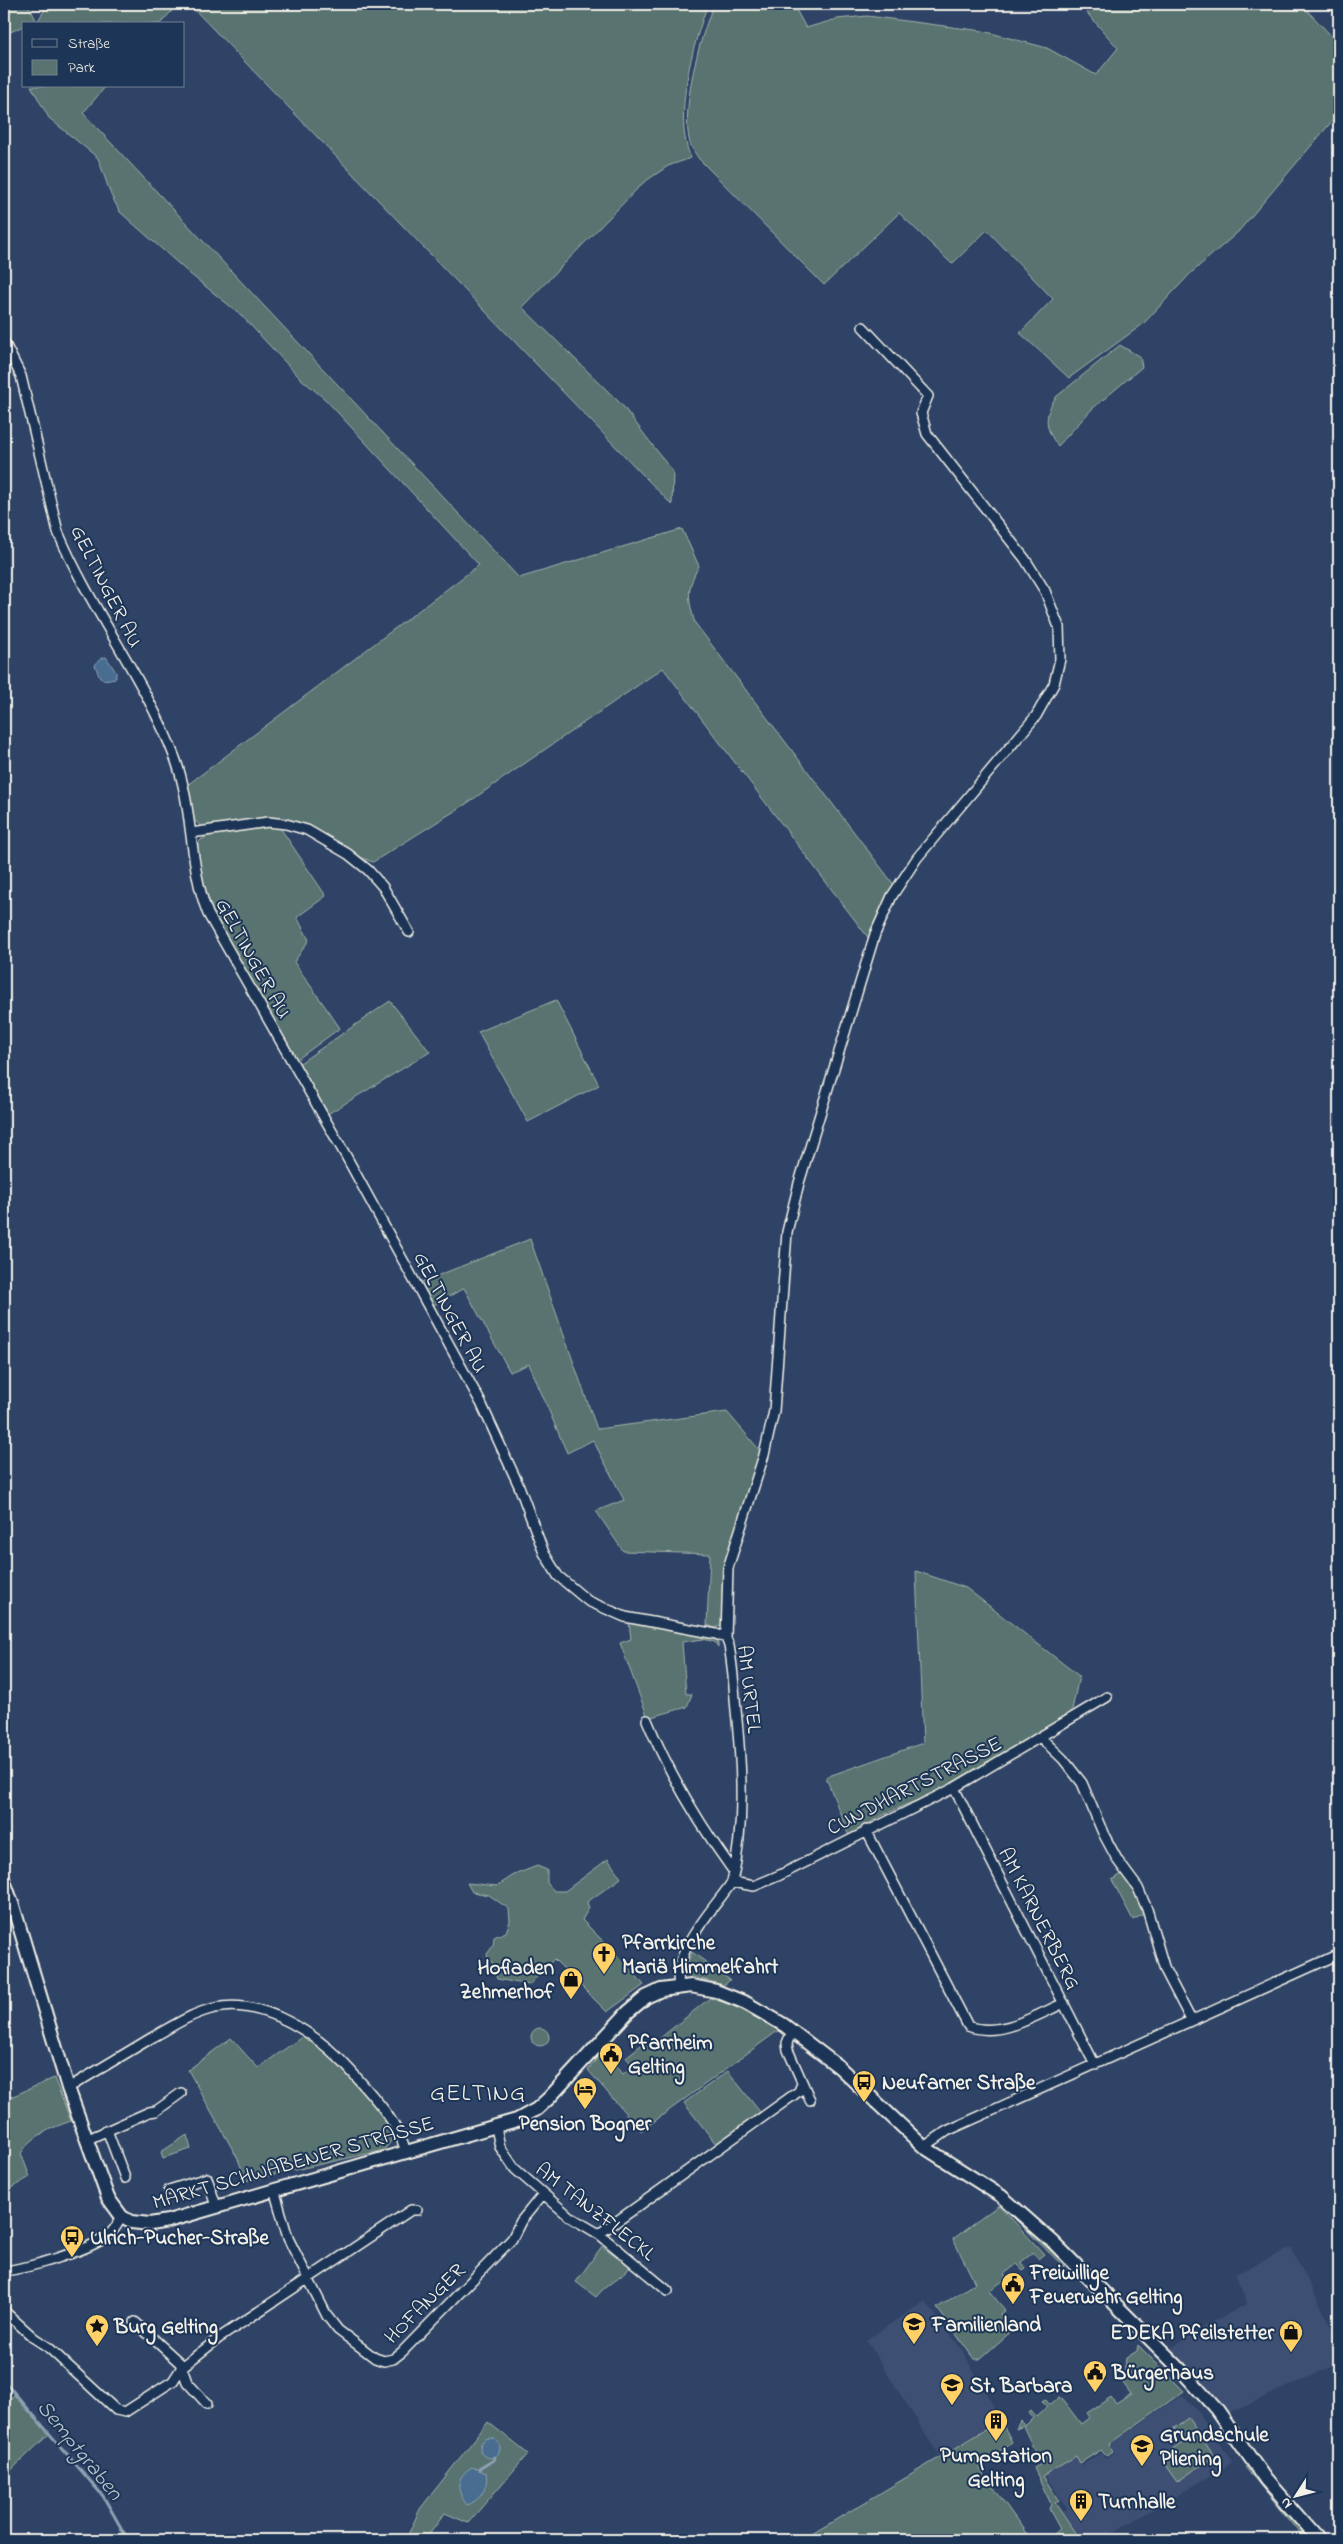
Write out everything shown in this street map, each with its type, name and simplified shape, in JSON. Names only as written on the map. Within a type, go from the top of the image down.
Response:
[{"type":"main road","points":[[4,1881],[86,2140],[108,2198],[122,2217]]},
{"type":"main road","name":"MARKT SCHWABENER STRASSE","points":[[122,2217],[131,2222],[150,2224],[496,2127],[527,2115],[550,2098],[639,2002],[661,1990],[679,1986],[704,1988],[730,1996],[792,2031],[839,2067],[924,2147],[1016,2208],[1077,2265],[1180,2369],[1216,2409],[1282,2500],[1319,2540]]},
{"type":"street","points":[[726,1638],[728,1568],[764,1455],[774,1411],[787,1232],[799,1183],[875,934],[892,896],[917,858],[1036,716],[1054,684],[1060,659],[1059,627],[1045,591],[1025,559],[927,434],[921,413],[928,396],[863,328]]},
{"type":"street","name":"GELTINGER AU","points":[[4,342],[21,376],[58,532],[68,555],[166,739],[179,771],[191,833],[196,879],[202,901],[216,932],[346,1156],[492,1425]]},
{"type":"street","points":[[191,833],[268,822],[286,824],[307,830],[348,854],[368,870],[383,887],[409,932]]},
{"type":"street","name":"AM URTEL","points":[[492,1425],[519,1486],[544,1553],[566,1585],[588,1601],[625,1617],[726,1638],[732,1658],[742,1776],[740,1829],[732,1882],[684,1953],[678,1966],[679,1986]]},
{"type":"street","name":"CUNDHARTSTRASSE","points":[[732,1882],[754,1886],[780,1875],[866,1830],[954,1788],[1107,1697]]},
{"type":"street","points":[[647,1720],[662,1756],[707,1833],[734,1872]]},
{"type":"street","points":[[1040,1737],[1063,1759],[1082,1783],[1103,1833],[1118,1862],[1138,1888],[1147,1909],[1164,1970],[1191,2020]]},
{"type":"street","name":"AM KARNERBERG","points":[[954,1788],[1095,2065]]},
{"type":"street","points":[[866,1830],[968,2026],[978,2030],[992,2030],[1017,2024],[1064,2002]]},
{"type":"street","points":[[924,2147],[947,2131],[1339,1954]]},
{"type":"street","points":[[68,2088],[110,2062],[200,2012],[232,2006],[255,2009],[291,2023],[313,2036],[343,2062],[394,2125],[406,2152]]},
{"type":"street","points":[[792,2031],[787,2043],[810,2100]]},
{"type":"street","points":[[599,2234],[800,2091],[802,2083]]},
{"type":"street","points":[[86,2140],[149,2112],[156,2111],[182,2093]]},
{"type":"street","name":"AM TANZFLECKL","points":[[496,2127],[500,2147],[515,2169],[570,2217],[599,2234],[668,2291]]},
{"type":"street","points":[[107,2130],[125,2178]]},
{"type":"street","points":[[169,2190],[207,2178],[216,2206]]},
{"type":"street","name":"HOFANGER","points":[[274,2189],[288,2238],[327,2316],[348,2340],[375,2358],[384,2361],[393,2359],[417,2337],[512,2240],[521,2221],[543,2194]]},
{"type":"street","points":[[4,2311],[34,2338],[48,2347],[116,2410],[125,2412],[173,2381],[182,2367],[219,2338],[308,2278],[318,2274],[411,2210],[417,2210]]},
{"type":"street","points":[[4,2271],[78,2251],[106,2238],[122,2217]]},
{"type":"street","points":[[135,2322],[180,2363],[187,2382],[208,2404]]},
{"type":"shaded area","points":[[106,657],[116,672],[116,678],[104,680],[99,676],[95,665],[101,658]]},
{"type":"shaded area","points":[[1291,2248],[1339,2341],[1339,2363],[1228,2414],[1170,2349],[1204,2326],[1247,2304],[1235,2274]]},
{"type":"shaded area","points":[[925,2301],[962,2350],[999,2416],[990,2426],[940,2457],[866,2340]]},
{"type":"shaded area","name":"Grundschule Pliening","points":[[1182,2395],[1200,2414],[1232,2462],[1100,2540],[1081,2540],[1062,2512],[1067,2508],[1045,2475],[1076,2456],[1082,2465],[1101,2453],[1105,2459],[1115,2452],[1110,2444]]},
{"type":"shaded area","points":[[490,2438],[497,2441],[500,2448],[497,2455],[490,2458],[483,2455],[480,2448],[483,2441]]},
{"type":"shaded area","points":[[472,2467],[486,2473],[487,2478],[485,2488],[480,2497],[467,2505],[460,2494],[459,2484],[463,2475]]},
{"type":"green space","points":[[4,4],[28,4],[36,20],[22,22],[22,27],[4,35]]},
{"type":"green space","points":[[48,4],[178,4],[162,22],[37,22]]},
{"type":"green space","points":[[189,4],[708,4],[696,39],[684,102],[686,142],[691,158],[668,166],[643,183],[522,307],[622,405],[673,472],[672,505]]},
{"type":"green space","points":[[714,4],[793,4],[806,28],[837,19],[867,16],[983,31],[1047,48],[1096,75],[1118,48],[1079,4],[1301,4],[1339,44],[1339,113],[1238,232],[1191,273],[1143,324],[1069,378],[1020,333],[1053,299],[987,230],[952,264],[899,213],[824,285],[699,159],[690,142],[687,124],[688,107],[698,52]]},
{"type":"green space","points":[[32,88],[104,88],[83,113],[519,578],[682,529],[699,566],[692,581],[689,594],[695,623],[895,886],[870,940],[663,668],[466,804],[373,862],[299,824],[272,820],[202,827],[194,820],[186,786],[479,565],[326,400],[300,378],[240,314],[190,274],[120,212],[111,195],[98,158],[49,118]]},
{"type":"green space","points":[[1120,345],[1140,357],[1142,367],[1092,409],[1058,446],[1050,434],[1047,422],[1049,410],[1056,397]]},
{"type":"green space","points":[[269,824],[279,826],[326,896],[297,917],[309,940],[294,962],[340,1028],[295,1061],[205,903],[197,857],[198,843],[202,839],[213,834]]},
{"type":"green space","points":[[556,1000],[599,1085],[528,1122],[478,1032]]},
{"type":"green space","points":[[390,1001],[430,1052],[326,1115],[297,1065]]},
{"type":"green space","points":[[530,1239],[597,1429],[727,1412],[763,1454],[723,1570],[723,1625],[715,1628],[707,1625],[710,1554],[623,1551],[596,1511],[624,1500],[593,1440],[567,1453],[529,1364],[510,1372],[464,1288],[434,1305],[419,1283]]},
{"type":"green space","points":[[916,1571],[966,1588],[1079,1676],[1072,1710],[999,1761],[952,1786],[885,1814],[861,1829],[850,1839],[826,1777],[923,1743]]},
{"type":"green space","points":[[629,1623],[707,1636],[718,1641],[718,1647],[715,1642],[703,1639],[682,1642],[686,1694],[692,1694],[687,1707],[648,1718],[620,1643],[631,1639]]},
{"type":"green space","points":[[608,1859],[621,1878],[587,1902],[589,1908],[582,1920],[644,1985],[607,2012],[554,1959],[529,1985],[497,1979],[492,1962],[488,1959],[487,1954],[493,1946],[494,1937],[506,1932],[510,1921],[509,1909],[489,1895],[472,1892],[467,1883],[497,1886],[514,1875],[537,1866],[547,1870],[547,1883],[554,1891],[565,1891]]},
{"type":"green space","points":[[1122,1874],[1135,1890],[1144,1914],[1133,1920],[1112,1880]]},
{"type":"green space","points":[[692,1952],[730,1980],[724,1985],[688,1976],[684,1971]]},
{"type":"green space","points":[[710,1998],[732,2005],[779,2030],[641,2131],[588,2070],[604,2050],[623,2074],[633,2066],[626,2057],[645,2042],[650,2049],[655,2045],[654,2043]]},
{"type":"green space","points":[[540,2028],[546,2031],[549,2037],[546,2043],[540,2046],[534,2043],[531,2037],[534,2031]]},
{"type":"green space","points":[[306,2034],[356,2083],[387,2121],[392,2140],[384,2150],[246,2181],[238,2159],[188,2070],[231,2038],[258,2068]]},
{"type":"green space","points":[[728,2071],[760,2112],[716,2144],[684,2103]]},
{"type":"green space","points":[[54,2078],[71,2121],[56,2126],[31,2141],[21,2153],[30,2177],[4,2192],[4,2100]]},
{"type":"green space","points":[[187,2135],[191,2149],[163,2158],[161,2152]]},
{"type":"green space","points":[[999,2205],[1044,2254],[1038,2259],[1033,2253],[1021,2262],[1026,2268],[1023,2270],[1017,2264],[1004,2274],[1007,2278],[989,2291],[1005,2310],[1000,2314],[1010,2328],[1007,2335],[980,2359],[974,2359],[937,2308],[975,2283],[953,2239]]},
{"type":"green space","points":[[1010,2209],[1064,2261],[1064,2267],[1013,2217],[1008,2211]]},
{"type":"green space","points":[[602,2246],[630,2266],[596,2297],[576,2282]]},
{"type":"green space","points":[[1138,2345],[1184,2391],[1109,2444],[1113,2451],[1106,2456],[1101,2450],[1080,2463],[1076,2456],[1043,2476],[1059,2501],[1055,2503],[1080,2540],[1047,2540],[1060,2529],[1049,2509],[1051,2504],[1034,2468],[1041,2464],[1023,2426],[1016,2429],[1020,2421],[1025,2426],[1033,2418],[1029,2413],[1031,2411],[1036,2417],[1047,2407],[1042,2401],[1045,2399],[1050,2405],[1059,2397],[1062,2399],[1081,2424],[1090,2417],[1087,2413],[1111,2397],[1116,2404],[1131,2394],[1123,2383],[1126,2358],[1137,2351]]},
{"type":"green space","points":[[14,2395],[49,2434],[4,2477],[4,2406]]},
{"type":"green space","points":[[999,2417],[1012,2442],[979,2467],[1031,2540],[802,2540],[992,2426],[991,2423]]},
{"type":"green space","points":[[1188,2418],[1214,2456],[1177,2482],[1160,2458],[1184,2442],[1174,2428]]},
{"type":"green space","points":[[488,2422],[528,2454],[468,2523],[445,2513],[425,2540],[408,2540],[407,2537],[420,2509]]},
{"type":"green space","points":[[1247,2466],[1275,2503],[1311,2540],[1305,2540],[1245,2467]]},
{"type":"waterway","name":"Semptgraben","points":[[5,2382],[103,2496],[128,2540]]},
{"type":"waterway","points":[[479,2469],[494,2460],[494,2457]]},
{"type":"place","name":"Pfarrkirche Mariä Himmelfahrt","points":[[604,1975]]},
{"type":"place","name":"Hofladen Zehmerhof","points":[[571,2000]]},
{"type":"place","name":"Pfarrheim Gelting","points":[[611,2075]]},
{"type":"place","name":"Neufarner Straße","points":[[864,2103]]},
{"type":"place","name":"Pension Bogner","points":[[585,2110]]},
{"type":"place","name":"Ulrich-Pucher-Straße","points":[[72,2258]]},
{"type":"place","name":"Freiwillige Feuerwehr Gelting","points":[[1013,2305]]},
{"type":"place","name":"Familienland","points":[[914,2345]]},
{"type":"place","name":"Burg Gelting","points":[[97,2347]]},
{"type":"place","name":"EDEKA Pfeilstetter","points":[[1291,2353]]},
{"type":"place","name":"Bürgerhaus","points":[[1095,2393]]},
{"type":"place","name":"St. Barbara","points":[[952,2406]]},
{"type":"place","name":"Pumpstation Gelting","points":[[996,2442]]},
{"type":"place","name":"Grundschule Pliening","points":[[1142,2467]]},
{"type":"place","name":"Turnhalle","points":[[1081,2522]]},
{"type":"district","name":"GELTING","points":[[478,2092]]}]
